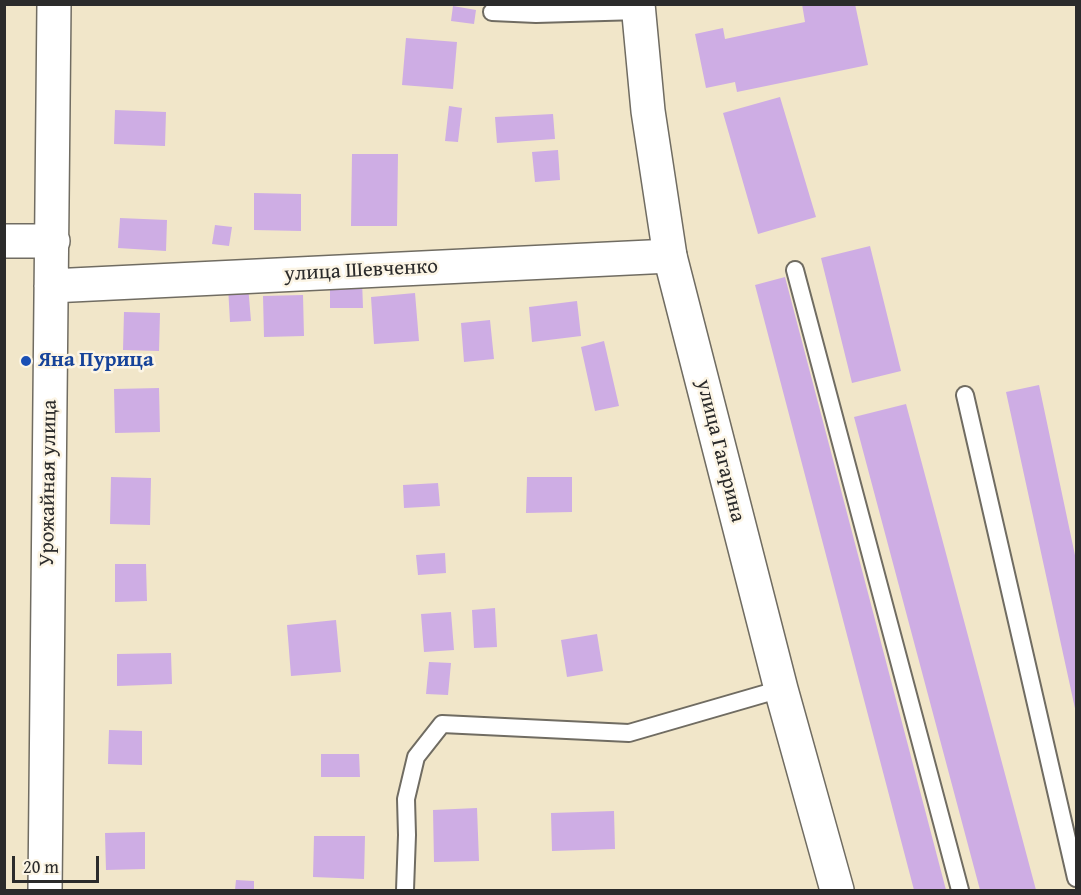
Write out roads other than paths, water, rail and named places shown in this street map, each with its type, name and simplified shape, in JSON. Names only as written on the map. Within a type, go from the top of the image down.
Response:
[{"type":"street","name":"Урожайная улица","points":[[45,891],[54,4]]},
{"type":"street","name":"улица Гагарина","points":[[639,8],[648,111],[670,256],[781,689],[837,891]]},
{"type":"street","points":[[4,241],[53,241]]},
{"type":"street","name":"улица Шевченко","points":[[51,286],[670,256]]},
{"type":"lane","points":[[492,12],[536,14],[639,8]]},
{"type":"lane","points":[[795,270],[960,891]]},
{"type":"lane","points":[[965,395],[1077,878]]},
{"type":"lane","points":[[405,891],[406,799],[416,757],[442,724],[629,733],[781,689]]},
{"type":"place","name":"Яна Пурица","points":[[26,361]]}]
